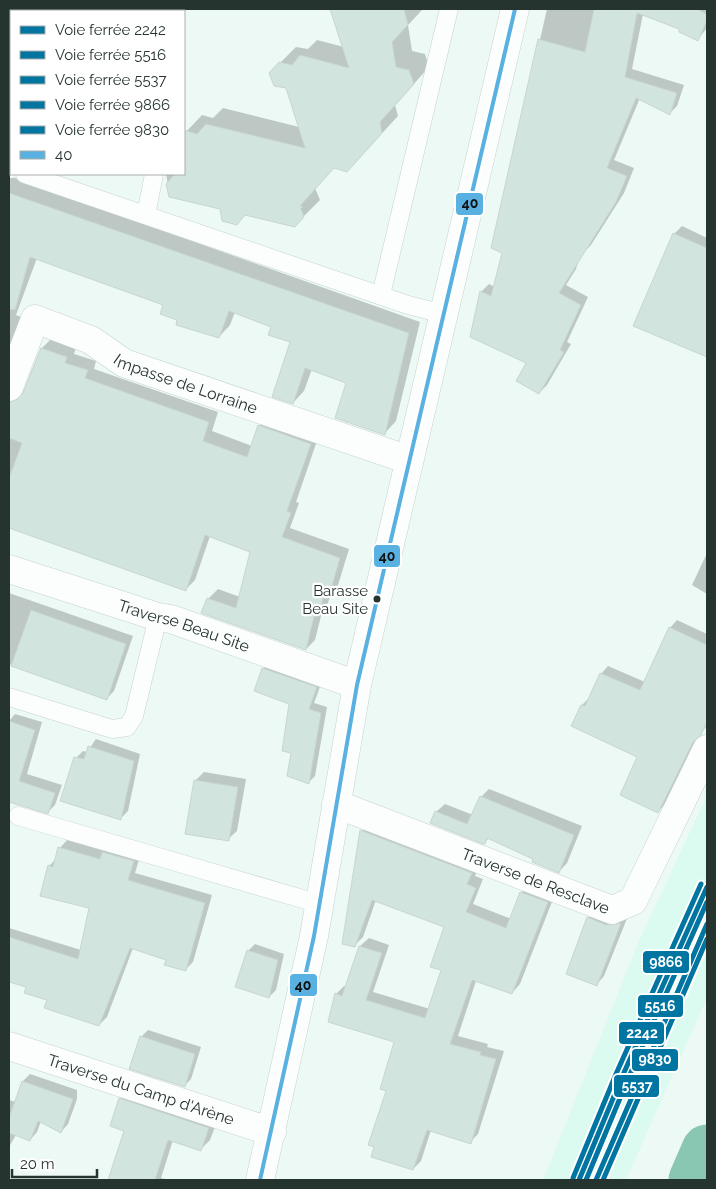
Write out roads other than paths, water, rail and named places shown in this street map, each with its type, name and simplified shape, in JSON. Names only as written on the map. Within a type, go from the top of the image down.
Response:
[{"type":"street","points":[[260,1180],[272,1132],[320,904],[357,685],[515,9]]},
{"type":"street","name":"Impasse de Lorraine","points":[[9,387],[35,319],[91,340],[124,363],[409,460]]},
{"type":"street","name":"Traverse Beau Site","points":[[9,569],[158,617],[171,619],[357,685]]},
{"type":"street","name":"Traverse de Resclave","points":[[336,804],[612,910],[633,901],[707,749]]},
{"type":"street","name":"Traverse du Camp d'Arène","points":[[9,1046],[272,1132]]},
{"type":"lane","points":[[381,295],[449,9]]},
{"type":"lane","points":[[28,175],[408,305],[444,314]]},
{"type":"lane","points":[[146,215],[154,175]]},
{"type":"lane","points":[[9,697],[112,729],[126,727],[134,716],[158,617]]},
{"type":"lane","points":[[18,816],[320,904]]},
{"type":"waterway","points":[[694,1180],[707,1150]]},
{"type":"rail line","name":"9866","points":[[573,1178],[616,1074],[701,884]]},
{"type":"rail line","name":"2242","points":[[579,1180],[622,1077],[707,887]]},
{"type":"rail line","name":"5516","points":[[586,1180],[628,1079],[707,902]]},
{"type":"rail line","name":"5537","points":[[596,1180],[707,924]]},
{"type":"rail line","name":"9830","points":[[603,1180],[707,939]]},
{"type":"place","name":"Barasse Beau Site","points":[[377,599]]}]
